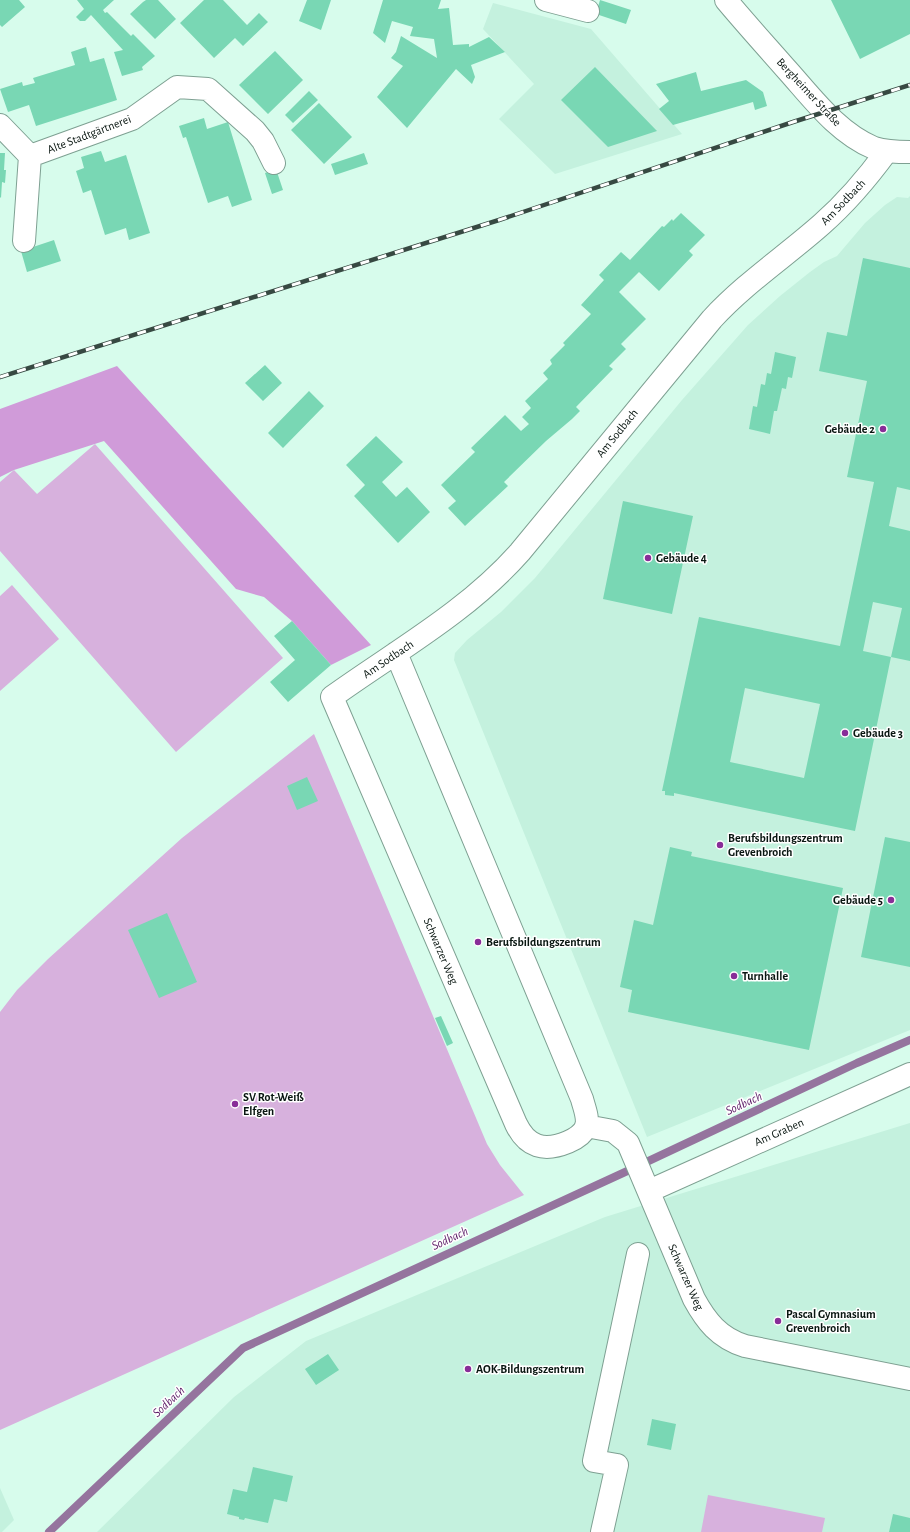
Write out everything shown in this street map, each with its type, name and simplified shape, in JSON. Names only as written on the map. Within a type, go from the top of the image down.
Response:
[{"type":"street","points":[[546,0],[588,11]]},
{"type":"street","name":"Bergheimer Straße","points":[[726,0],[832,118],[853,136],[874,148],[887,151],[910,152]]},
{"type":"street","name":"Alte Stadtgärtnerei","points":[[30,156],[132,119],[177,87],[208,89],[255,131],[263,141],[274,163]]},
{"type":"street","points":[[0,126],[30,156],[24,241]]},
{"type":"street","name":"Am Sodbach","points":[[332,697],[461,608],[508,565],[712,319],[744,288],[800,243],[833,214],[859,187],[887,151]]},
{"type":"street","points":[[396,654],[582,1099],[586,1113],[586,1126]]},
{"type":"street","name":"Schwarzer Weg","points":[[332,697],[519,1131],[529,1142],[541,1147],[562,1144],[578,1137],[586,1126],[613,1132],[628,1143],[694,1299],[708,1322],[721,1335],[745,1346],[910,1379]]},
{"type":"street","name":"Am Graben","points":[[649,1191],[910,1074]]},
{"type":"street","points":[[602,1532],[617,1466],[594,1461],[638,1254]]},
{"type":"shaded area","points":[[493,3],[591,29],[682,134],[555,174],[499,119],[534,84],[483,29]]},
{"type":"shaded area","name":"Berufsbildungszentrum Grevenbroich","points":[[910,196],[910,1030],[647,1137],[454,660],[455,653],[467,640],[501,612],[535,578],[682,400],[748,325],[780,296],[810,272],[824,262],[837,256],[865,223],[885,205],[897,197],[908,198]]},
{"type":"shaded area","points":[[117,366],[371,645],[331,665],[292,621],[264,597],[236,589],[104,441],[14,470],[0,477],[0,409]]},
{"type":"shaded area","points":[[95,444],[283,658],[176,752],[0,551],[0,482],[14,470],[37,494]]},
{"type":"shaded area","points":[[12,585],[59,639],[0,691],[0,596]]},
{"type":"shaded area","name":"SV Rot-Weiß Elfgen","points":[[314,734],[487,1144],[500,1165],[524,1195],[0,1430],[0,1012],[17,990],[48,959],[182,838]]},
{"type":"shaded area","points":[[910,1123],[910,1532],[97,1532],[234,1397],[306,1341],[605,1217]]},
{"type":"shaded area","points":[[0,1488],[14,1520],[2,1532],[0,1532]]},
{"type":"shaded area","points":[[708,1495],[825,1518],[822,1532],[701,1532]]},
{"type":"building","points":[[0,0],[19,0],[25,7],[2,27],[0,25]]},
{"type":"building","points":[[77,0],[114,0],[103,10],[105,13],[107,12],[131,36],[133,34],[155,56],[142,67],[143,70],[122,76],[114,52],[123,50],[91,15],[85,21],[80,21],[76,17],[84,9]]},
{"type":"building","points":[[146,0],[158,0],[176,19],[155,39],[130,14]]},
{"type":"building","points":[[204,0],[223,0],[247,25],[259,13],[268,22],[243,46],[235,38],[214,58],[180,23]]},
{"type":"building","points":[[307,0],[331,0],[321,30],[299,21]]},
{"type":"building","points":[[383,0],[441,0],[438,9],[449,8],[453,45],[469,44],[469,47],[489,37],[505,52],[471,65],[475,77],[472,84],[456,69],[407,128],[377,97],[403,66],[391,58],[396,52],[401,36],[437,58],[434,39],[410,36],[413,27],[392,21],[385,43],[373,33]]},
{"type":"building","points":[[600,0],[631,10],[626,24],[596,14]]},
{"type":"building","points":[[831,0],[910,0],[910,34],[860,59]]},
{"type":"building","points":[[86,47],[90,62],[104,58],[117,100],[36,126],[29,105],[8,112],[0,89],[22,82],[23,86],[35,83],[33,78],[75,65],[71,52]]},
{"type":"building","points":[[275,51],[303,80],[268,114],[239,85]]},
{"type":"building","points":[[595,67],[657,131],[608,147],[561,100]]},
{"type":"building","points":[[696,72],[701,91],[746,80],[763,92],[767,106],[755,110],[753,102],[673,125],[659,109],[669,101],[656,84]]},
{"type":"building","points":[[309,91],[318,100],[293,123],[285,115]]},
{"type":"building","points":[[319,103],[352,137],[324,164],[291,130]]},
{"type":"building","points":[[204,118],[207,129],[228,122],[252,200],[232,207],[228,196],[208,203],[186,137],[183,138],[179,126]]},
{"type":"building","points":[[101,151],[105,162],[126,155],[150,233],[129,240],[126,228],[105,235],[91,190],[83,193],[76,171],[84,168],[81,157]]},
{"type":"building","points":[[0,153],[5,153],[4,170],[6,170],[5,183],[2,182],[1,198],[0,197]]},
{"type":"building","points":[[364,153],[368,164],[335,175],[331,164]]},
{"type":"building","points":[[276,169],[283,190],[272,194],[265,173]]},
{"type":"building","points":[[681,213],[705,235],[689,251],[693,255],[659,291],[639,272],[619,292],[646,319],[621,344],[626,349],[609,366],[613,369],[576,407],[580,411],[546,441],[504,482],[508,486],[465,526],[448,508],[456,501],[441,485],[475,452],[471,448],[505,415],[521,431],[529,424],[522,417],[531,408],[525,401],[548,379],[543,373],[552,364],[550,360],[565,345],[563,343],[591,314],[581,305],[604,280],[599,275],[621,252],[630,260],[662,226],[664,227],[672,219],[673,221]]},
{"type":"building","points":[[54,240],[61,261],[27,272],[21,251]]},
{"type":"building","points":[[863,258],[910,268],[910,490],[897,487],[889,526],[910,531],[910,661],[891,657],[855,831],[674,793],[674,796],[665,795],[665,791],[662,791],[699,617],[840,646],[874,482],[847,477],[867,381],[819,371],[827,332],[847,336]],"holes":[[[873,602],[902,608],[891,657],[863,651]],[[745,688],[820,704],[804,778],[730,762]]]},
{"type":"building","points":[[775,352],[796,357],[792,378],[788,377],[786,389],[782,388],[777,411],[774,411],[770,434],[749,429],[753,406],[757,407],[761,384],[765,385],[767,373],[771,374]]},
{"type":"building","points":[[265,365],[282,383],[263,401],[245,383]]},
{"type":"building","points":[[309,391],[324,406],[283,448],[268,433]]},
{"type":"building","points":[[376,436],[403,462],[382,482],[396,497],[407,487],[430,512],[398,543],[354,496],[365,485],[346,465]]},
{"type":"building","name":"Gebäude 4","points":[[623,501],[693,516],[672,614],[603,599]]},
{"type":"building","points":[[292,621],[331,665],[288,702],[270,682],[295,660],[274,636]]},
{"type":"building","points":[[307,777],[318,801],[297,810],[287,786]]},
{"type":"building","name":"Gebäude 5","points":[[885,837],[910,842],[910,967],[861,957]]},
{"type":"building","name":"Turnhalle","points":[[670,847],[692,852],[691,856],[843,888],[809,1050],[628,1012],[632,990],[620,987],[634,920],[653,925]]},
{"type":"building","points":[[167,913],[197,982],[159,998],[128,930]]},
{"type":"building","points":[[441,1016],[453,1043],[447,1046],[435,1018]]},
{"type":"building","points":[[328,1354],[339,1370],[316,1385],[305,1369]]},
{"type":"building","points":[[652,1419],[676,1424],[671,1450],[647,1445]]},
{"type":"building","points":[[253,1467],[293,1476],[287,1502],[274,1499],[268,1523],[245,1518],[244,1520],[239,1519],[239,1517],[227,1514],[233,1489],[247,1492]]},
{"type":"building","points":[[893,1514],[910,1518],[910,1532],[889,1532]]},
{"type":"waterway","name":"Sodbach","points":[[49,1532],[243,1348],[623,1173],[857,1063],[910,1040]]},
{"type":"railway","points":[[0,377],[499,220],[793,122],[910,85]]},
{"type":"place","name":"Gebäude 2","points":[[883,429]]},
{"type":"place","name":"Gebäude 4","points":[[648,558]]},
{"type":"place","name":"Gebäude 3","points":[[845,733]]},
{"type":"place","name":"Berufsbildungszentrum Grevenbroich","points":[[720,845]]},
{"type":"place","name":"Gebäude 5","points":[[891,900]]},
{"type":"place","name":"Berufsbildungszentrum","points":[[478,942]]},
{"type":"place","name":"Turnhalle","points":[[734,976]]},
{"type":"place","name":"SV Rot-Weiß Elfgen","points":[[235,1104]]},
{"type":"place","name":"Pascal Gymnasium Grevenbroich","points":[[778,1321]]},
{"type":"place","name":"AOK-Bildungszentrum","points":[[468,1369]]}]
